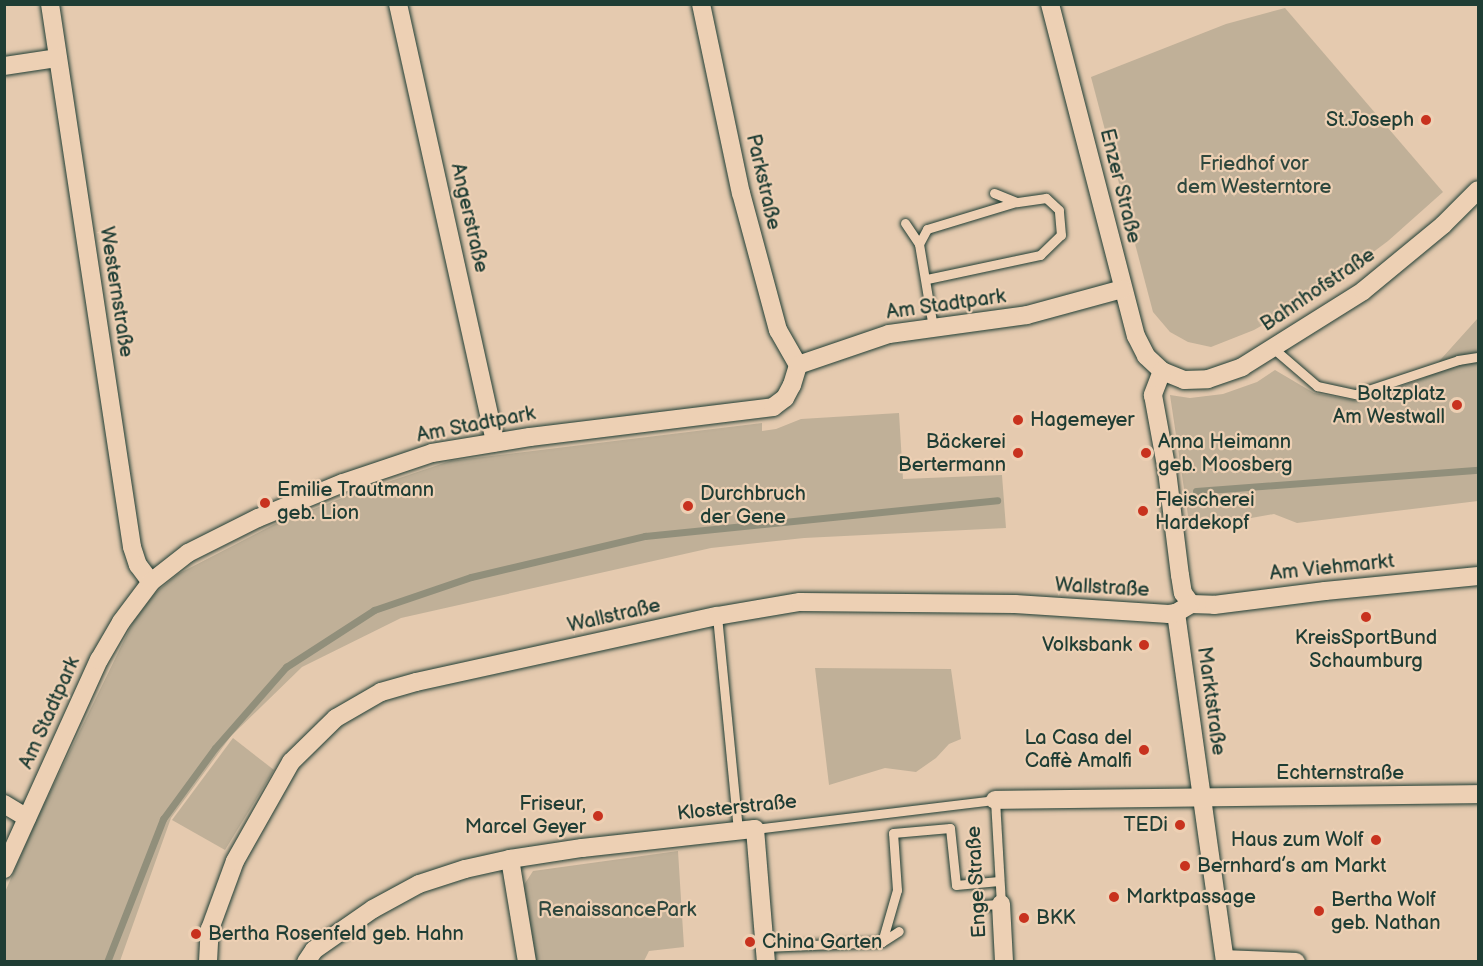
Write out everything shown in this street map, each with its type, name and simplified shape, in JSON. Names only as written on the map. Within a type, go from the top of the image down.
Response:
[{"type":"street","name":"Westernstraße","points":[[50,4],[132,547],[138,565],[151,582]]},
{"type":"street","name":"Angerstraße","points":[[398,4],[495,442]]},
{"type":"street","name":"Parkstraße","points":[[701,4],[741,193],[778,330],[798,365]]},
{"type":"street","name":"Enzer Straße","points":[[1050,4],[1136,336],[1146,356],[1162,371]]},
{"type":"street","points":[[4,66],[57,58]]},
{"type":"street","name":"Bahnhofstraße","points":[[1162,371],[1184,380],[1208,379],[1242,367],[1274,349],[1363,291],[1443,225],[1479,190]]},
{"type":"street","name":"Am Stadtpark","points":[[4,868],[99,660],[121,622],[151,582],[188,553],[258,518],[343,483],[432,453],[495,442],[773,407],[785,398],[798,365],[889,334],[1027,315],[1123,289]]},
{"type":"street","name":"Marktstraße","points":[[1162,371],[1153,395],[1167,471],[1183,593],[1202,796],[1225,960]]},
{"type":"street","name":"Am Viehmarkt","points":[[1183,609],[1325,591],[1479,576]]},
{"type":"street","name":"Wallstraße","points":[[208,962],[210,929],[235,861],[291,762],[336,718],[381,692],[416,682],[717,616],[800,602],[879,601],[1183,609]]},
{"type":"street","name":"Echternstraße","points":[[1202,796],[1479,794]]},
{"type":"street","name":"Klosterstraße","points":[[995,800],[1202,796]]},
{"type":"street","points":[[4,804],[27,818]]},
{"type":"street","points":[[746,830],[765,954]]},
{"type":"street","name":"Klosterstraße","points":[[306,962],[314,950],[373,909],[419,884],[465,869],[510,859],[746,830]]},
{"type":"street","points":[[510,859],[527,962]]},
{"type":"street","name":"Enge Straße","points":[[1001,904],[1004,962]]},
{"type":"street","points":[[1225,960],[1296,962]]},
{"type":"lane","points":[[994,193],[1016,202]]},
{"type":"lane","points":[[919,244],[927,229],[1016,202],[1046,198],[1059,210],[1061,235],[1040,255],[927,279]]},
{"type":"lane","points":[[905,223],[919,244],[927,279],[933,328]]},
{"type":"lane","points":[[1274,349],[1317,386],[1356,394],[1458,360],[1479,357]]},
{"type":"lane","points":[[717,616],[746,830]]},
{"type":"lane","name":"Klosterstraße","points":[[746,830],[995,800]]},
{"type":"lane","name":"Enge Straße","points":[[995,800],[1001,904]]},
{"type":"lane","points":[[882,942],[897,890],[893,832],[950,828],[956,885],[999,881]]},
{"type":"lane","points":[[981,905],[1001,904]]},
{"type":"lane","points":[[765,954],[882,942],[899,931]]},
{"type":"green space","name":"Friedhof vor dem Westerntore","points":[[1285,8],[1443,192],[1388,241],[1328,286],[1284,313],[1254,330],[1211,347],[1188,342],[1170,332],[1153,312],[1091,77],[1226,24]]},
{"type":"green space","points":[[1478,318],[1478,501],[1297,523],[1274,514],[1190,529],[1170,395],[1190,398],[1223,394],[1257,382],[1275,370],[1314,393],[1358,401],[1424,378]]},
{"type":"green space","points":[[899,413],[903,479],[1002,475],[1006,528],[804,538],[711,548],[401,618],[302,667],[231,736],[171,818],[120,961],[5,961],[5,892],[36,821],[133,622],[155,593],[178,574],[275,524],[355,493],[450,461],[762,423],[762,431],[776,429],[801,419]]},
{"type":"green space","points":[[815,668],[951,669],[961,739],[949,744],[936,758],[916,772],[885,768],[829,785]]},
{"type":"green space","points":[[233,738],[274,770],[225,850],[172,820]]},
{"type":"green space","name":"RenaissancePark","points":[[678,851],[684,947],[649,951],[644,961],[535,961],[522,888],[533,871]]},
{"type":"waterway","points":[[1196,491],[1478,470]]},
{"type":"waterway","points":[[107,962],[163,819],[215,748],[286,667],[374,610],[471,577],[645,536],[997,500]]},
{"type":"place","name":"St.Joseph","points":[[1426,120]]},
{"type":"place","name":"Boltzplatz Am Westwall","points":[[1457,405]]},
{"type":"place","name":"Hagemeyer","points":[[1018,420]]},
{"type":"place","name":"Bäckerei Bertermann","points":[[1018,453]]},
{"type":"place","name":"Anna Heimann geb. Moosberg","points":[[1146,453]]},
{"type":"place","name":"Emilie Trautmann geb. Lion","points":[[265,503]]},
{"type":"place","name":"Durchbruch der Gene","points":[[688,506]]},
{"type":"place","name":"Fleischerei Hardekopf","points":[[1143,511]]},
{"type":"place","name":"KreisSportBund Schaumburg","points":[[1366,617]]},
{"type":"place","name":"Volksbank","points":[[1144,645]]},
{"type":"place","name":"La Casa del Caffè Amalfi","points":[[1144,750]]},
{"type":"place","name":"Friseur, Marcel Geyer","points":[[598,816]]},
{"type":"place","name":"TEDi","points":[[1180,825]]},
{"type":"place","name":"Haus zum Wolf","points":[[1376,840]]},
{"type":"place","name":"Bernhard’s am Markt","points":[[1185,866]]},
{"type":"place","name":"Marktpassage","points":[[1114,897]]},
{"type":"place","name":"Bertha Wolf geb. Nathan","points":[[1319,911]]},
{"type":"place","name":"BKK","points":[[1024,918]]},
{"type":"place","name":"Bertha Rosenfeld geb. Hahn","points":[[196,934]]},
{"type":"place","name":"China Garten","points":[[750,942]]}]
